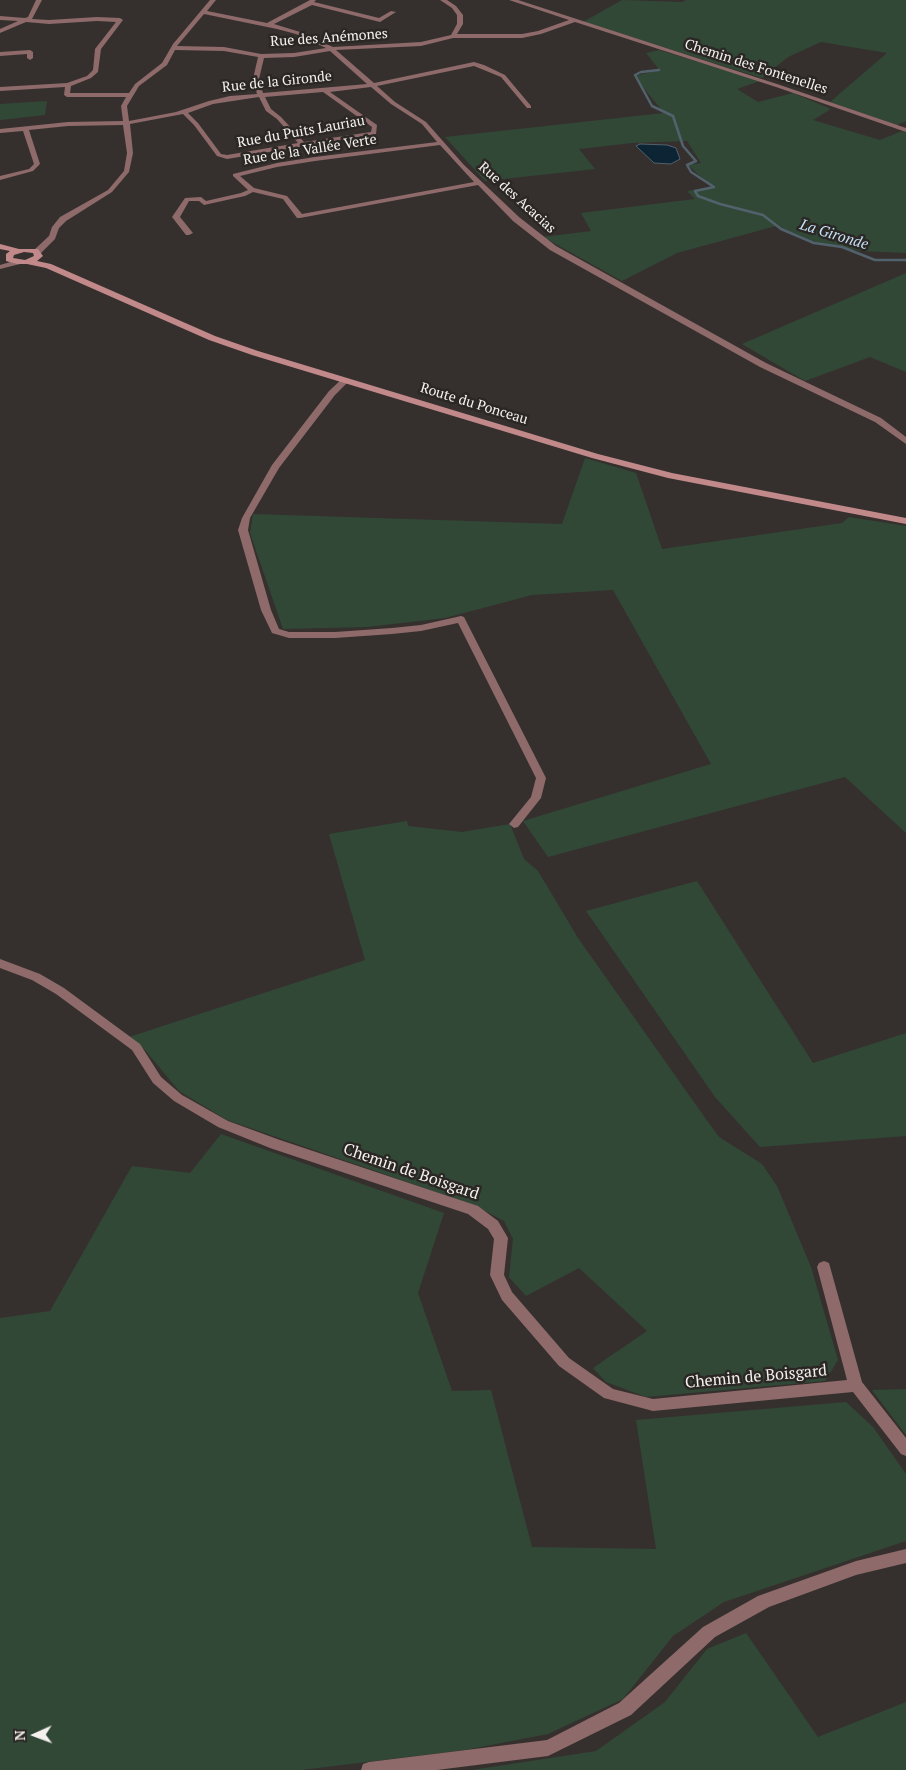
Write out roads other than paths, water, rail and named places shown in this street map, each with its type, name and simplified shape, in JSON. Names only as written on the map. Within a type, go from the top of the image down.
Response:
[{"type":"street","points":[[0,30],[26,20],[33,15],[39,0]]},
{"type":"street","points":[[0,248],[13,257],[29,262],[52,238],[56,226],[63,219],[110,191],[127,172],[130,152],[124,106],[140,83],[165,64],[174,48],[213,0]]},
{"type":"street","points":[[443,0],[454,7],[460,15],[460,24],[452,36]]},
{"type":"street","name":"Chemin des Fontenelles","points":[[512,0],[778,86],[906,130]]},
{"type":"street","points":[[268,25],[312,2],[380,20],[393,12]]},
{"type":"street","name":"Rue des Acacias","points":[[202,12],[298,33],[330,48],[393,103],[424,123],[516,219],[553,248],[763,365],[878,420],[906,441]]},
{"type":"street","points":[[0,18],[49,22],[97,19],[120,20],[98,49],[96,71],[89,77],[78,83],[68,85],[0,89]]},
{"type":"street","name":"Rue des Anémones","points":[[174,48],[224,49],[261,56],[294,56],[330,48],[421,44],[452,36],[522,36],[539,33],[573,21]]},
{"type":"street","points":[[0,54],[30,52],[30,58]]},
{"type":"street","points":[[261,56],[256,79],[260,95],[268,110],[279,118],[303,145]]},
{"type":"street","name":"Rue de la Gironde","points":[[0,131],[68,124],[127,122],[184,112],[220,100],[372,85],[474,64],[503,76],[529,107]]},
{"type":"street","points":[[77,94],[78,83]]},
{"type":"street","points":[[68,85],[67,95],[130,95]]},
{"type":"street","name":"Rue du Puits Lauriau","points":[[184,112],[196,124],[219,155],[222,156],[234,156],[369,135],[376,130],[375,126],[324,90]]},
{"type":"street","points":[[0,178],[31,170],[37,164],[25,128]]},
{"type":"street","name":"Rue de la Vallée Verte","points":[[442,143],[315,159],[277,165],[236,175],[252,190],[285,197],[300,216],[480,183]]},
{"type":"street","points":[[189,233],[176,217],[187,199],[201,199],[204,203],[243,195],[252,190]]},
{"type":"street","points":[[0,267],[13,257],[49,241]]},
{"type":"street","points":[[27,250],[37,255]]},
{"type":"street","name":"Route du Ponceau","points":[[37,255],[48,266]]},
{"type":"street","name":"Route du Ponceau","points":[[29,262],[48,266],[212,338],[255,353],[595,456],[671,476],[906,521]]},
{"type":"street","points":[[346,380],[332,393],[275,466],[246,518],[243,530],[273,627],[275,631],[289,635],[335,634],[392,631],[461,619],[541,778],[536,798],[514,824]]},
{"type":"street","name":"Chemin de Boisgard","points":[[0,963],[36,977],[60,991],[136,1047],[158,1080],[178,1098],[223,1124],[275,1144],[473,1210],[493,1225],[501,1238],[497,1275],[507,1296],[564,1362],[608,1394],[653,1405],[856,1385]]},
{"type":"street","points":[[824,1267],[856,1385],[906,1448]]},
{"type":"street","points":[[369,1770],[548,1748],[624,1709],[709,1632],[764,1601],[856,1568],[906,1556]]},
{"type":"water","points":[[640,144],[667,145],[676,148],[680,159],[671,164],[654,163],[636,146]]},
{"type":"waterway","name":"La Gironde","points":[[659,70],[641,72],[635,75],[652,106],[673,116],[683,146],[696,161],[687,165],[691,172],[714,187],[695,191],[698,196],[720,204],[763,215],[781,229],[814,243],[842,247],[875,260],[906,260]]}]
